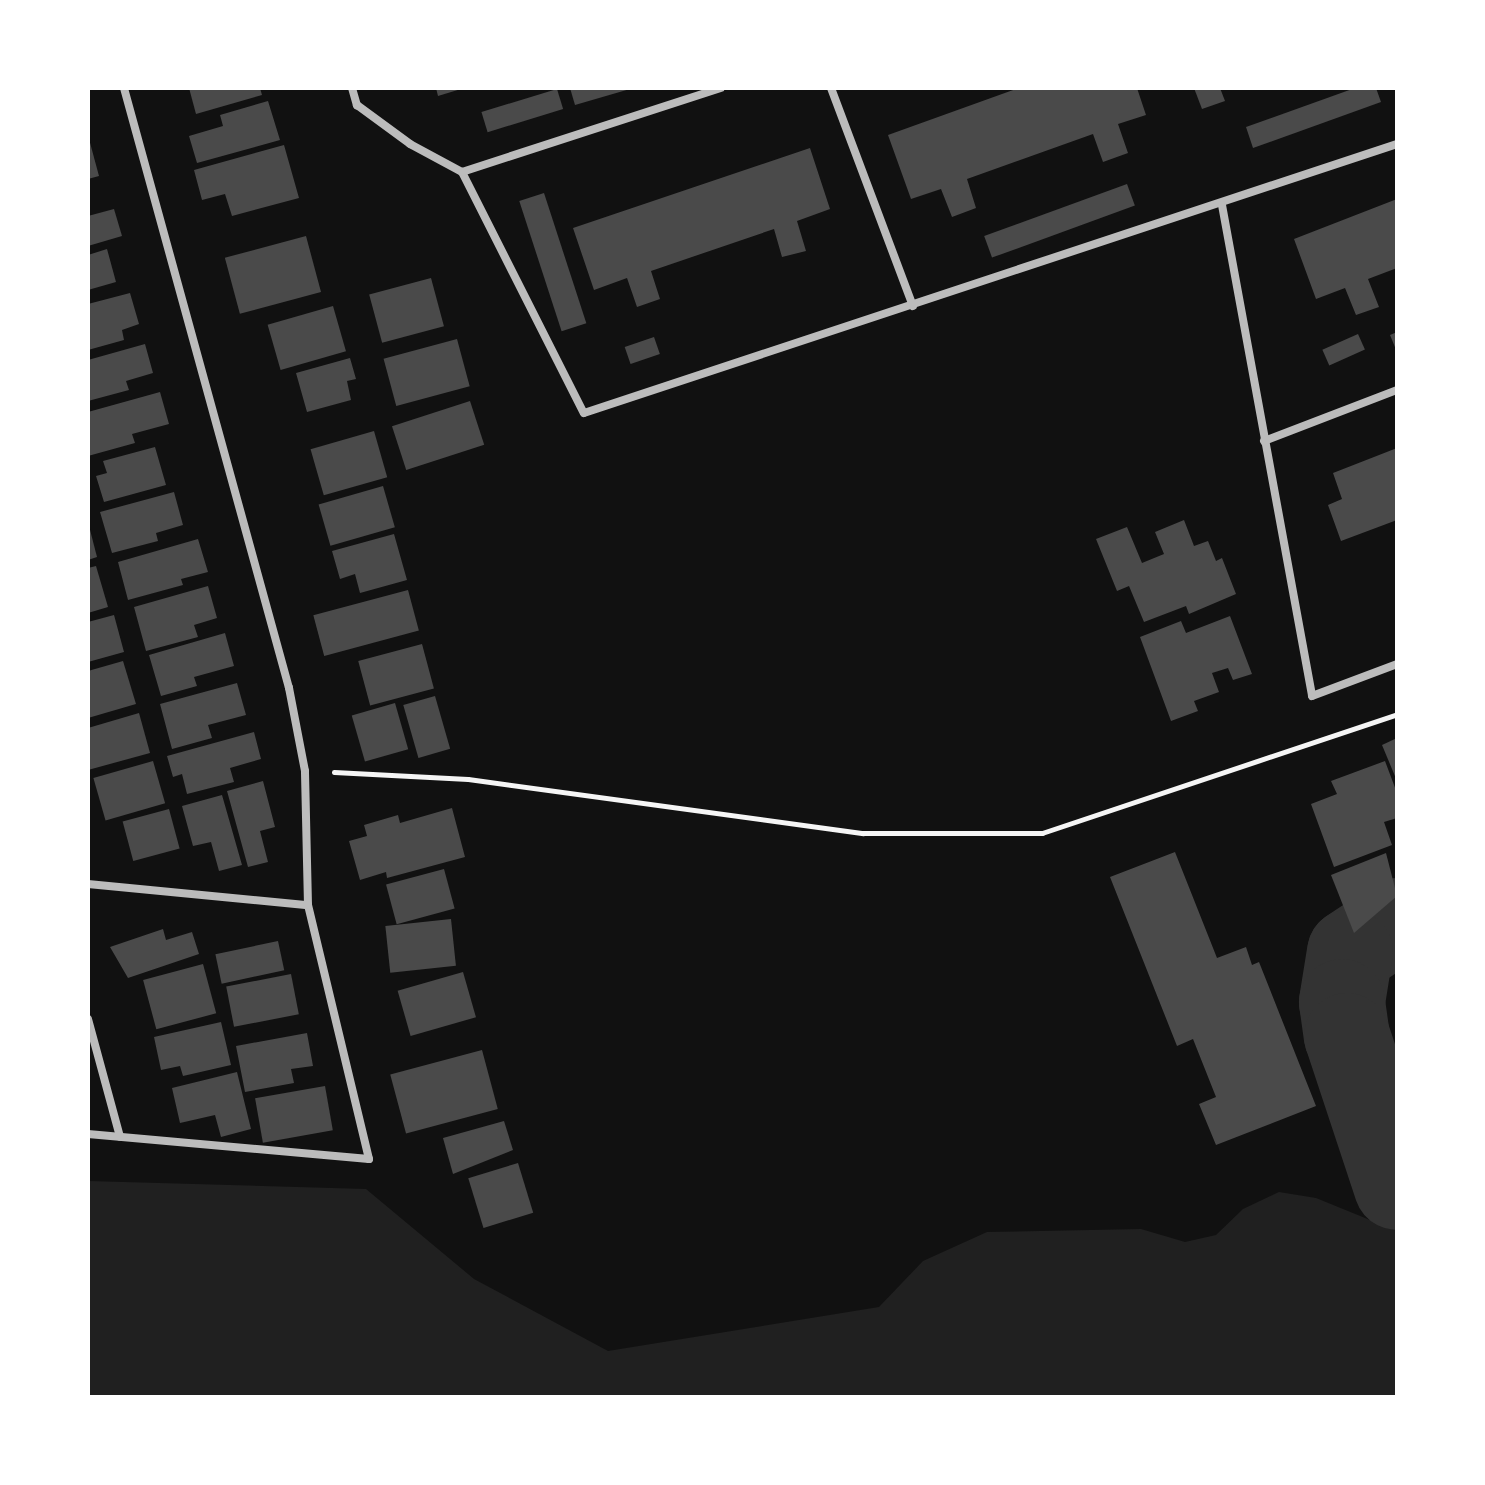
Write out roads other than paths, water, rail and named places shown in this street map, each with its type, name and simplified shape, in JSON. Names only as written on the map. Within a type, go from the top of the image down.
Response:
[{"type":"street","points":[[88,1134],[369,1159],[308,905],[305,771],[289,688],[124,88]]},
{"type":"street","points":[[352,88],[357,105],[410,144],[462,172],[584,413],[1222,205],[1397,144]]},
{"type":"street","points":[[462,172],[721,88]]},
{"type":"street","points":[[831,88],[913,306]]},
{"type":"street","points":[[1222,205],[1312,696],[1397,664]]},
{"type":"street","points":[[1264,441],[1397,390]]},
{"type":"street","points":[[88,884],[308,905]]},
{"type":"street","points":[[88,1019],[120,1137]]},
{"type":"waterway","points":[[1397,921],[1350,952],[1342,1002],[1347,1036],[1397,1187]]}]
